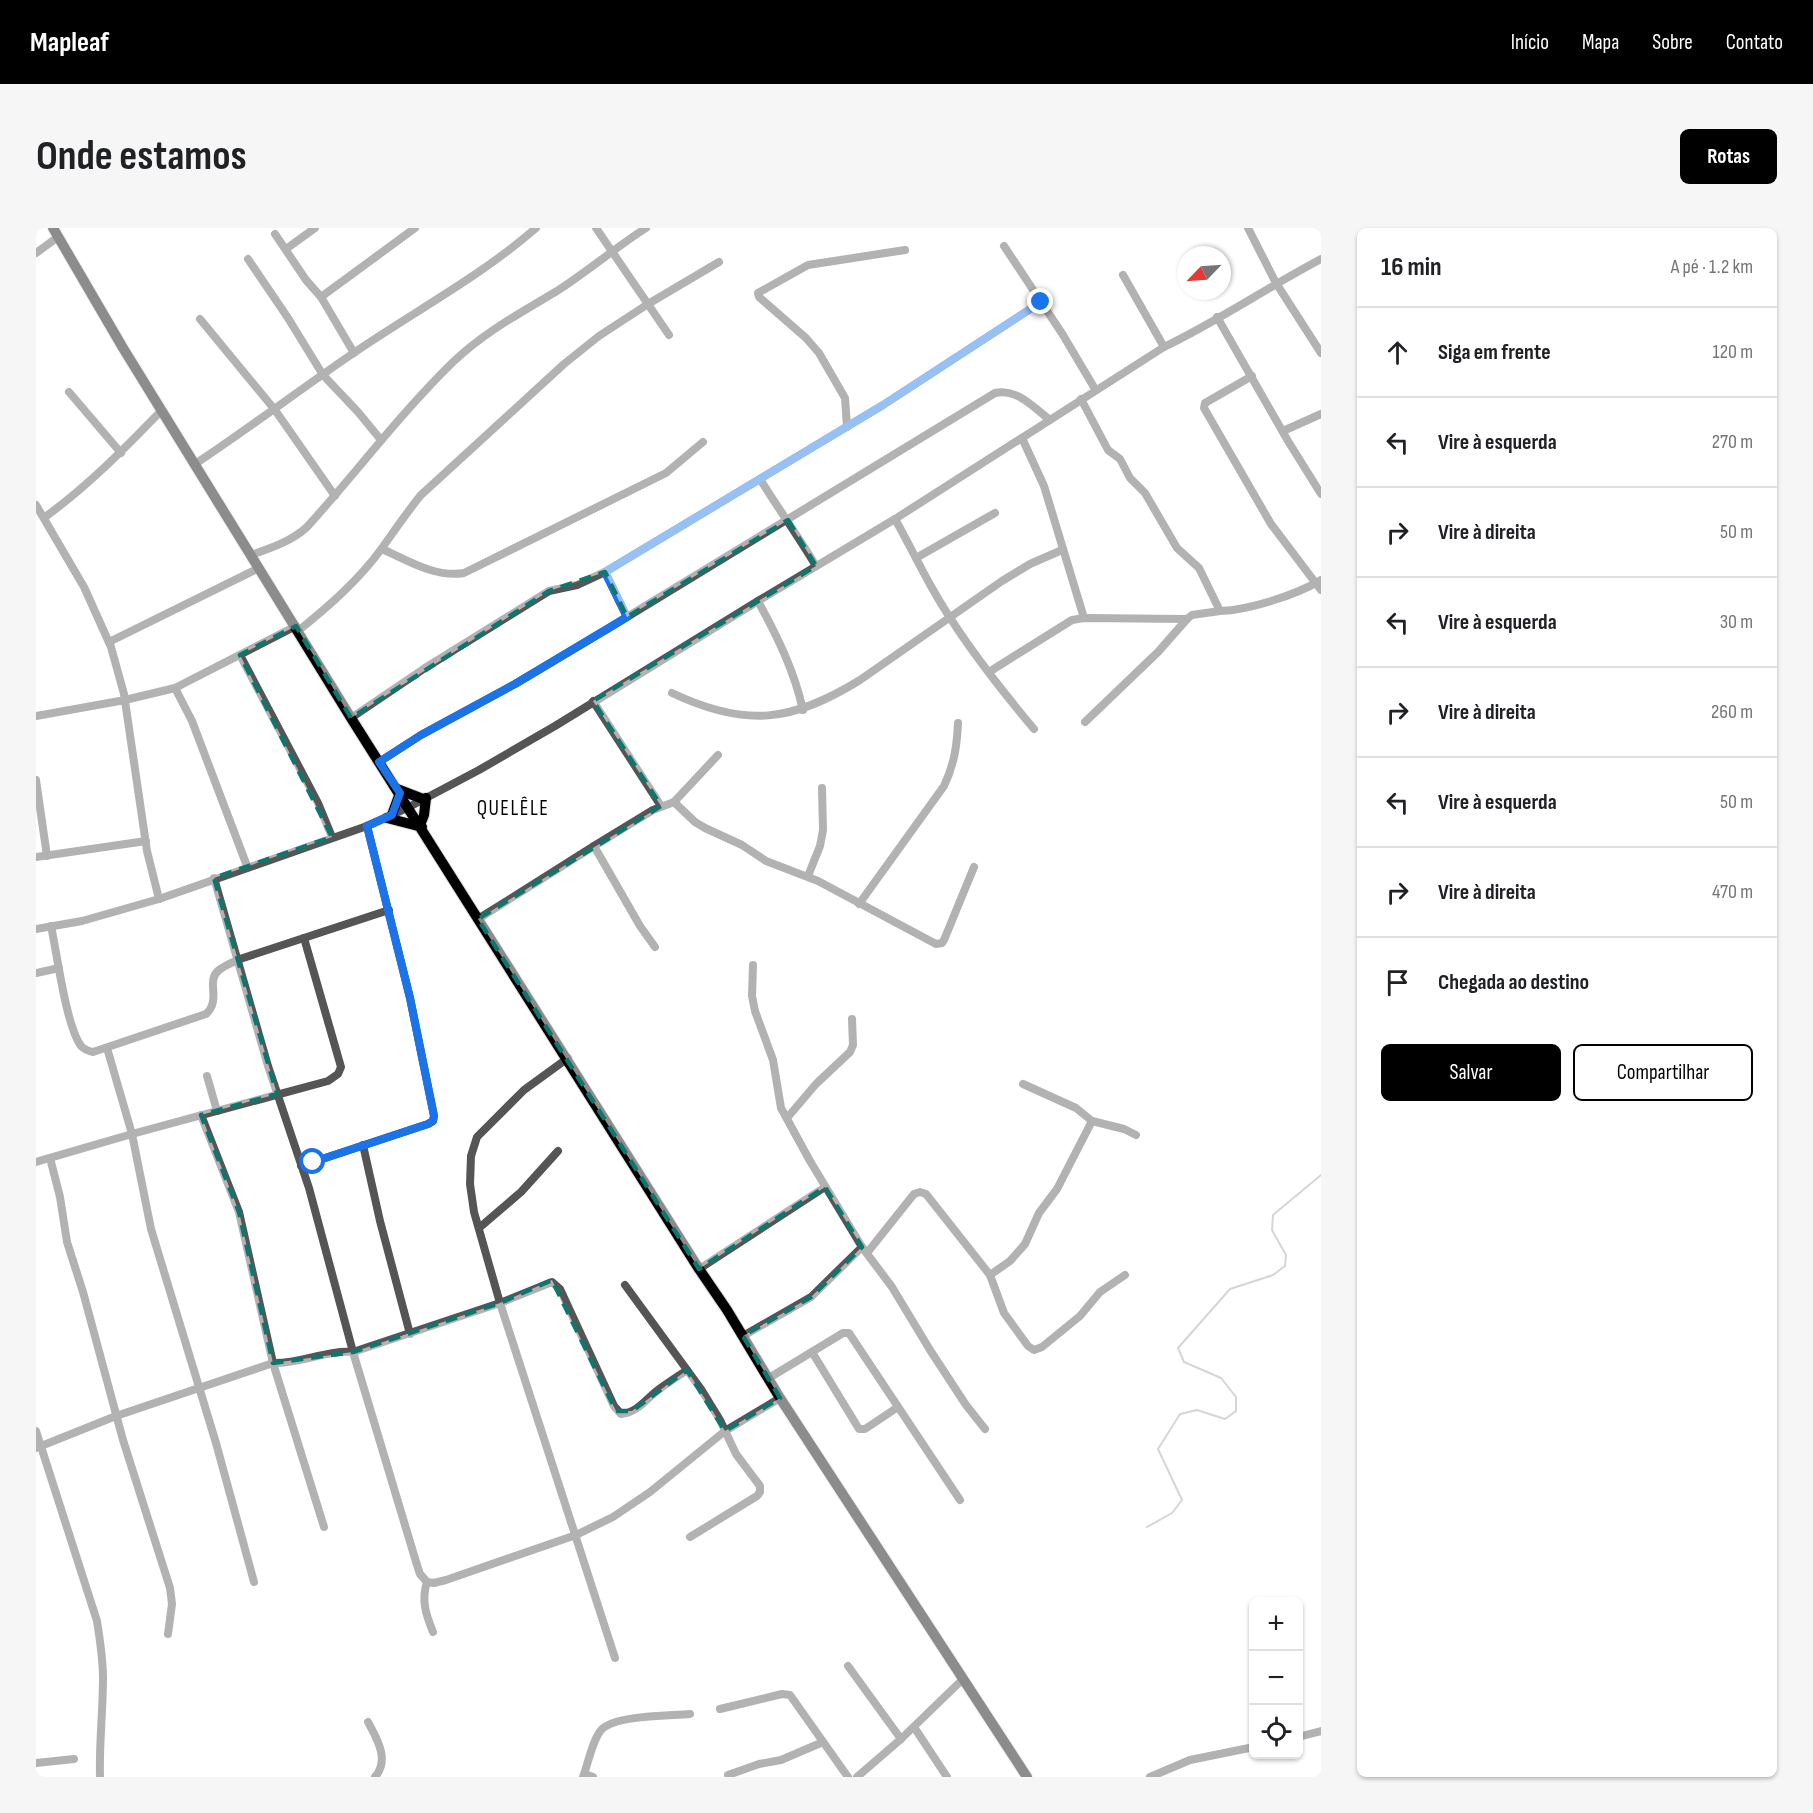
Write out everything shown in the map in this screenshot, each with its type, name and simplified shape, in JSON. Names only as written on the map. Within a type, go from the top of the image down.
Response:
[{"type":"main road","points":[[56,232],[162,411],[351,718],[568,1058],[780,1398],[1027,1777]]},
{"type":"main road","points":[[398,791],[425,799],[421,826]]},
{"type":"main road","points":[[398,791],[390,816],[421,826]]},
{"type":"street","points":[[286,249],[315,228]]},
{"type":"street","points":[[321,297],[415,228]]},
{"type":"street","points":[[195,464],[275,410],[354,352],[507,251],[536,228]]},
{"type":"street","points":[[596,228],[669,335]]},
{"type":"street","points":[[251,555],[300,534],[381,440],[451,363],[467,349],[646,228]]},
{"type":"street","points":[[1248,228],[1276,283],[1317,339],[1321,353]]},
{"type":"street","points":[[36,253],[56,232]]},
{"type":"street","points":[[275,234],[298,269],[321,297],[354,352]]},
{"type":"street","points":[[1004,246],[1064,335],[1095,389]]},
{"type":"street","points":[[847,427],[845,398],[823,358],[806,338],[759,297],[758,292],[808,265],[905,250]]},
{"type":"street","points":[[248,259],[323,375],[381,440]]},
{"type":"street","points":[[36,928],[82,921],[159,899],[367,826],[425,799],[498,759],[895,519],[1164,347],[1321,259]]},
{"type":"street","points":[[36,716],[125,700],[175,688],[297,628],[335,600],[382,549],[402,518],[421,495],[564,364],[599,336],[719,262]]},
{"type":"street","points":[[1123,275],[1164,347]]},
{"type":"street","points":[[351,718],[425,668],[549,591],[577,585],[605,572],[847,427],[1041,302]]},
{"type":"street","points":[[1217,317],[1321,494]]},
{"type":"street","points":[[200,319],[275,410],[335,496]]},
{"type":"street","points":[[1084,722],[1158,652],[1192,615],[1247,608],[1319,584],[1271,524],[1204,408],[1205,403],[1252,376]]},
{"type":"street","points":[[379,762],[421,735],[515,684],[627,617],[995,393],[1006,391],[1015,394],[1050,420]]},
{"type":"street","points":[[69,392],[121,453]]},
{"type":"street","points":[[1082,399],[1108,450],[1120,459],[1130,478],[1145,493],[1177,548],[1199,568],[1220,611]]},
{"type":"street","points":[[45,517],[71,498],[121,453],[162,411]]},
{"type":"street","points":[[1283,431],[1321,414]]},
{"type":"street","points":[[1022,438],[1044,486],[1084,618]]},
{"type":"street","points":[[382,549],[432,571],[464,573],[666,473],[703,441]]},
{"type":"street","points":[[760,479],[816,566]]},
{"type":"street","points":[[36,506],[45,517],[84,587],[109,642],[125,700],[146,841],[159,899]]},
{"type":"street","points":[[916,558],[995,513]]},
{"type":"street","points":[[895,519],[951,618],[989,672],[1034,729]]},
{"type":"street","points":[[672,693],[714,711],[738,715],[757,717],[803,710],[846,689],[1002,581],[1030,564],[1062,550]]},
{"type":"street","points":[[109,642],[259,568]]},
{"type":"street","points":[[605,572],[627,617]]},
{"type":"street","points":[[758,601],[780,641],[796,682],[803,710]]},
{"type":"street","points":[[989,672],[1062,626],[1084,618],[1187,619]]},
{"type":"street","points":[[240,655],[318,803],[332,837]]},
{"type":"street","points":[[175,688],[192,721],[248,866]]},
{"type":"street","points":[[593,701],[661,806]]},
{"type":"street","points":[[859,904],[944,786],[951,772],[957,750],[958,723]]},
{"type":"street","points":[[478,919],[661,806],[674,802],[718,755]]},
{"type":"street","points":[[36,780],[47,856]]},
{"type":"street","points":[[808,876],[820,846],[823,830],[822,788]]},
{"type":"street","points":[[674,802],[695,822],[742,845],[766,861],[808,876],[910,932],[939,944],[944,940],[974,867]]},
{"type":"street","points":[[301,1166],[428,1124],[433,1121],[434,1116],[410,998],[367,826]]},
{"type":"street","points":[[36,857],[146,841]]},
{"type":"street","points":[[594,846],[640,926],[655,947]]},
{"type":"street","points":[[214,878],[277,1094],[301,1166],[353,1352],[417,1565],[420,1574],[427,1582],[446,1580],[576,1535],[631,1506],[725,1431],[780,1398]]},
{"type":"street","points":[[51,926],[65,999],[80,1044],[86,1051],[93,1052],[206,1014],[212,1008],[214,1000],[214,976],[219,969],[237,960],[389,910]]},
{"type":"street","points":[[36,1162],[328,1081],[338,1074],[341,1067],[304,938]]},
{"type":"street","points":[[753,964],[752,996],[755,1011],[773,1060],[778,1097],[787,1118],[825,1187],[865,1250],[892,1287],[963,1400],[985,1429]]},
{"type":"street","points":[[36,973],[59,968]]},
{"type":"street","points":[[787,1118],[816,1084],[850,1052],[853,1045],[852,1019]]},
{"type":"street","points":[[107,1048],[132,1134],[151,1229],[200,1387],[254,1582]]},
{"type":"street","points":[[568,1058],[524,1090],[474,1143],[469,1171],[471,1199],[500,1304],[615,1659]]},
{"type":"street","points":[[207,1076],[217,1111]]},
{"type":"street","points":[[1023,1084],[1076,1108],[1092,1121],[1124,1129],[1136,1135]]},
{"type":"street","points":[[201,1115],[239,1212],[273,1363],[324,1527]]},
{"type":"street","points":[[990,1275],[1010,1261],[1025,1244],[1039,1213],[1057,1189],[1092,1121]]},
{"type":"street","points":[[363,1145],[380,1221],[410,1334]]},
{"type":"street","points":[[479,1228],[521,1192],[558,1151]]},
{"type":"street","points":[[50,1158],[60,1197],[67,1242],[90,1316],[116,1416],[170,1588],[172,1604],[168,1634]]},
{"type":"street","points":[[699,1269],[825,1187]]},
{"type":"street","points":[[743,1336],[811,1297],[865,1250],[914,1194],[920,1192],[926,1194],[990,1275],[1004,1313],[1028,1346],[1034,1350],[1042,1347],[1080,1317],[1100,1292],[1125,1275]]},
{"type":"street","points":[[39,1447],[116,1416],[273,1363],[289,1364],[338,1351],[353,1352],[500,1304],[546,1283],[556,1284],[571,1311],[614,1406],[621,1414],[627,1414],[637,1408],[687,1370]]},
{"type":"street","points":[[625,1285],[713,1406],[736,1454],[760,1486],[757,1496],[690,1537]]},
{"type":"street","points":[[769,1378],[843,1333],[849,1333],[960,1500]]},
{"type":"street","points":[[812,1352],[859,1429],[864,1429],[898,1407]]},
{"type":"street","points":[[36,1431],[39,1447],[97,1621],[103,1677],[100,1777]]},
{"type":"street","points":[[427,1582],[424,1604],[433,1632]]},
{"type":"street","points":[[848,1666],[901,1739]]},
{"type":"street","points":[[857,1777],[914,1727],[963,1679]]},
{"type":"street","points":[[720,1710],[782,1694],[790,1695],[848,1777]]},
{"type":"street","points":[[587,1776],[597,1737],[608,1725],[624,1720],[690,1714]]},
{"type":"street","points":[[368,1722],[382,1755],[382,1766],[375,1777]]},
{"type":"street","points":[[914,1727],[947,1777]]},
{"type":"street","points":[[1303,1736],[1321,1731]]},
{"type":"street","points":[[728,1775],[759,1764],[781,1760],[823,1742]]},
{"type":"street","points":[[1150,1777],[1190,1760],[1249,1748]]},
{"type":"street","points":[[36,1763],[74,1759]]},
{"type":"highlighted area","points":[[788,520],[816,566],[593,701],[661,806],[478,919],[699,1269],[825,1187],[862,1247],[811,1297],[743,1336],[780,1398],[725,1431],[687,1370],[632,1411],[616,1411],[552,1280],[500,1303],[353,1352],[273,1363],[239,1212],[201,1115],[277,1094],[214,878],[332,837],[240,655],[296,626],[351,718],[549,591],[605,572],[627,617]]},
{"type":"waterway","points":[[1147,1527],[1172,1513],[1182,1500],[1158,1449],[1180,1414],[1197,1410],[1225,1419],[1236,1411],[1236,1397],[1221,1378],[1184,1362],[1178,1348],[1230,1289],[1273,1275],[1285,1266],[1286,1255],[1272,1230],[1273,1215],[1321,1175]]},
{"type":"district","name":"QUELÊLE","points":[[513,808]]},
{"type":"route","points":[[313,1162],[415,1129],[433,1121],[434,1116],[410,998],[367,826],[392,815],[400,793],[379,762],[421,735],[515,684],[627,617],[605,572],[883,405],[1041,302]]}]
